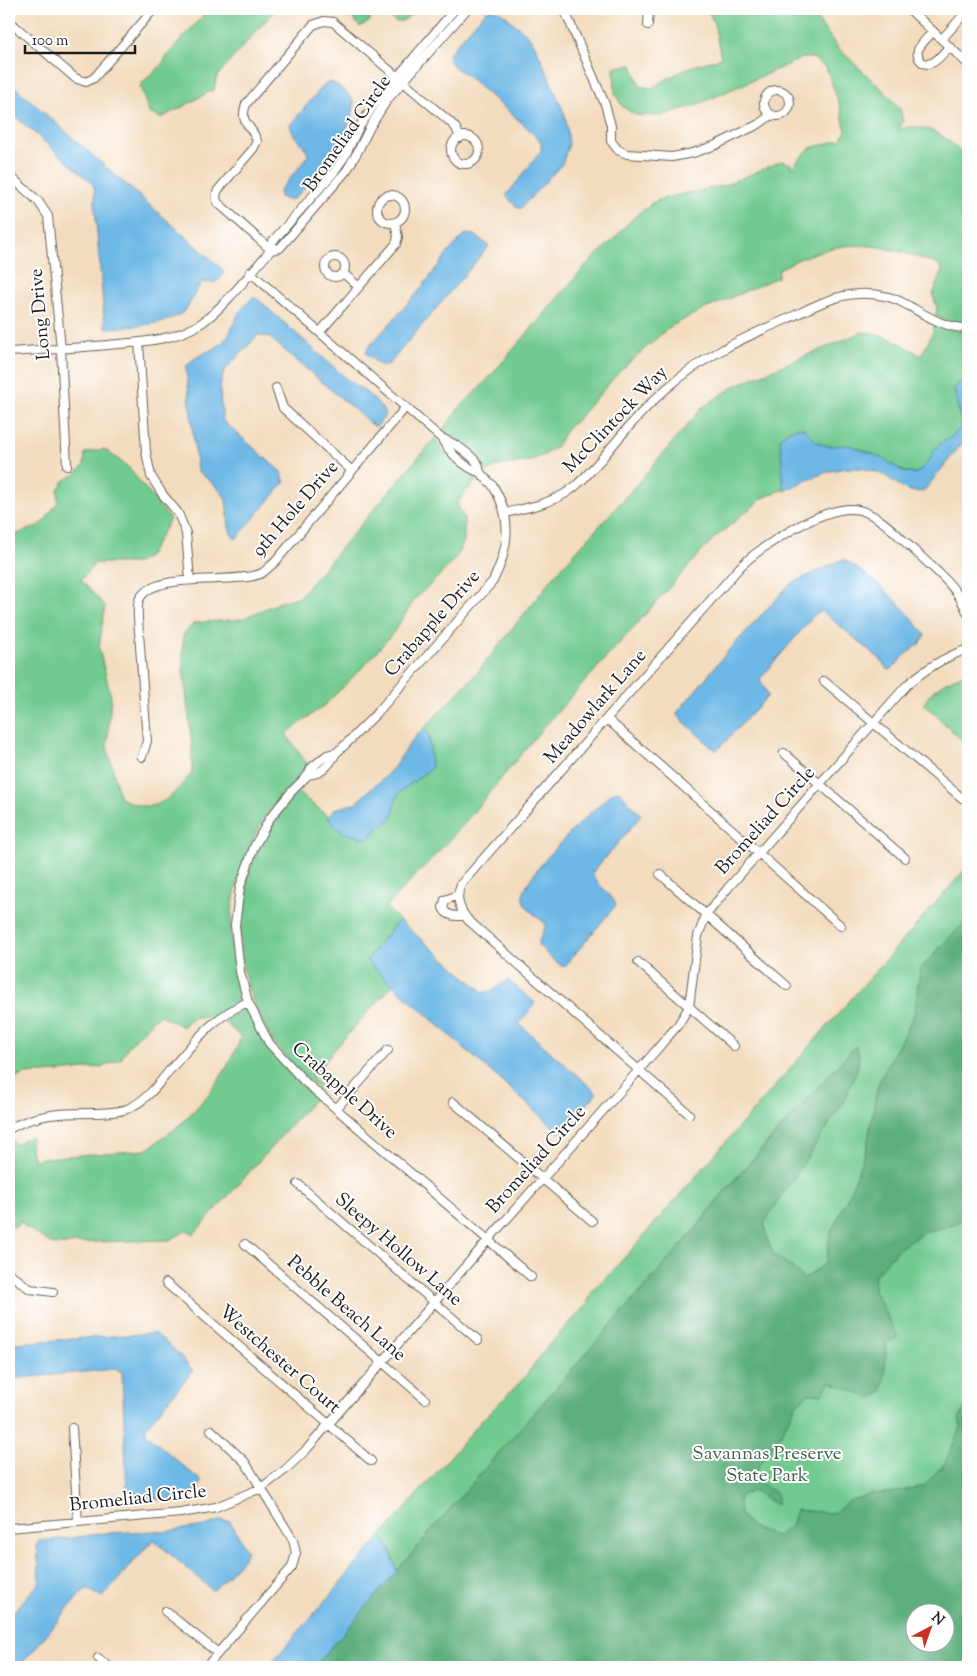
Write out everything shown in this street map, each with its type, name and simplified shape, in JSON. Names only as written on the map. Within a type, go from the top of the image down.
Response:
[{"type":"street","points":[[9,21],[75,78],[86,82],[94,78],[154,9]]},
{"type":"street","name":"Bromeliad Circle","points":[[271,250],[272,242],[341,163],[371,108],[395,77],[455,9]]},
{"type":"street","name":"Bromeliad Circle","points":[[9,352],[140,342],[174,335],[201,323],[218,309],[271,250],[280,248],[340,180],[382,108],[467,9]]},
{"type":"street","points":[[564,9],[605,104],[611,141],[618,150],[627,154],[672,157],[693,153],[716,146],[760,124],[771,114]]},
{"type":"street","points":[[648,25],[649,9]]},
{"type":"street","points":[[909,9],[968,64]]},
{"type":"street","points":[[942,39],[968,10]]},
{"type":"street","points":[[271,250],[218,202],[216,196],[218,190],[253,149],[257,141],[254,131],[245,122],[242,114],[246,104],[314,25],[324,21],[333,22],[452,124],[460,138]]},
{"type":"street","points":[[933,31],[917,51],[917,56],[922,62],[925,64],[932,63],[950,47]]},
{"type":"street","name":"Long Drive","points":[[9,175],[38,201],[48,216],[61,349],[67,466]]},
{"type":"street","points":[[320,332],[398,241],[395,222]]},
{"type":"street","name":"Crabapple Drive","points":[[250,272],[441,438],[447,448],[471,469],[481,473],[493,487],[505,513],[507,539],[502,562],[493,581],[376,714],[336,752],[327,755],[311,768],[308,775],[270,818],[254,847],[240,887],[235,924],[240,972],[248,1002],[269,1043],[304,1081],[531,1277]]},
{"type":"street","points":[[343,273],[359,287]]},
{"type":"street","name":"McClintock Way","points":[[505,513],[554,500],[568,492],[583,479],[665,390],[709,356],[753,333],[833,298],[857,294],[882,295],[908,304],[942,324],[968,328]]},
{"type":"street","points":[[140,342],[146,452],[152,476],[163,496],[178,512],[186,533],[190,580]]},
{"type":"street","points":[[276,388],[283,408],[351,470]]},
{"type":"street","name":"9th Hole Drive","points":[[142,758],[147,741],[138,620],[139,601],[146,591],[158,585],[190,580],[246,577],[261,574],[275,562],[406,407]]},
{"type":"street","name":"Meadowlark Lane","points":[[465,916],[449,915],[446,913],[443,908],[444,902],[458,895],[461,884],[468,875],[607,720],[748,558],[782,535],[833,512],[850,509],[859,510],[880,521],[946,579],[956,591],[968,614]]},
{"type":"street","name":"Bromeliad Circle","points":[[9,1528],[181,1513],[216,1507],[261,1488],[285,1470],[307,1449],[542,1178],[678,1025],[689,1007],[698,936],[706,915],[872,723],[919,674],[946,657],[968,649]]},
{"type":"street","points":[[824,681],[962,798]]},
{"type":"street","points":[[607,720],[841,926]]},
{"type":"street","points":[[784,753],[905,858]]},
{"type":"street","points":[[660,874],[787,986]]},
{"type":"street","points":[[458,895],[459,906],[465,916],[689,1114]]},
{"type":"street","points":[[638,962],[734,1046]]},
{"type":"street","points":[[9,1129],[30,1118],[41,1116],[126,1109],[147,1097],[203,1032],[219,1017],[248,1002]]},
{"type":"street","points":[[336,1109],[388,1050]]},
{"type":"street","points":[[453,1102],[592,1221]]},
{"type":"street","name":"Sleepy Hollow Lane","points":[[298,1184],[478,1340]]},
{"type":"street","name":"Pebble Beach Lane","points":[[245,1244],[425,1399]]},
{"type":"street","points":[[9,1273],[30,1289],[53,1292]]},
{"type":"street","name":"Westchester Court","points":[[166,1283],[371,1461]]},
{"type":"street","points":[[72,1428],[78,1522]]},
{"type":"street","points":[[206,1667],[292,1566],[296,1553],[293,1540],[245,1462],[210,1430]]},
{"type":"street","points":[[165,1611],[218,1653]]},
{"type":"street","points":[[98,1658],[109,1667]]},
{"type":"green space","points":[[209,9],[276,9],[217,76],[214,89],[161,118],[149,113],[140,86],[160,67],[169,53]]},
{"type":"green space","points":[[350,9],[380,9],[373,11],[369,22],[360,27],[354,20]]},
{"type":"green space","points":[[380,9],[413,9],[407,18],[396,22]]},
{"type":"green space","points":[[708,9],[770,9],[778,16],[789,9],[804,9],[816,18],[839,49],[900,108],[903,122],[898,130],[918,127],[937,133],[946,138],[968,160],[968,324],[944,320],[935,316],[937,308],[933,295],[942,271],[941,266],[912,255],[884,248],[855,245],[825,250],[794,261],[779,269],[778,277],[696,313],[668,328],[620,371],[576,421],[567,428],[557,446],[544,455],[530,461],[497,466],[486,472],[480,460],[461,443],[441,432],[460,407],[487,380],[587,264],[629,222],[648,208],[650,204],[663,198],[723,186],[782,161],[791,164],[791,168],[810,148],[840,140],[846,131],[840,106],[826,68],[813,58],[803,58],[696,105],[661,116],[636,115],[623,107],[615,94],[614,67],[632,65],[640,86],[651,88],[687,68],[721,58],[715,27]]},
{"type":"green space","points":[[934,325],[941,328],[968,332],[968,374],[954,389],[962,426],[952,437],[942,442],[935,449],[923,468],[914,474],[906,472],[859,448],[820,444],[803,428],[782,460],[784,489],[763,498],[712,540],[536,736],[458,831],[386,907],[400,921],[396,923],[367,960],[393,985],[312,1077],[324,1089],[321,1091],[302,1074],[271,1039],[248,987],[241,957],[240,927],[243,898],[251,869],[262,841],[278,815],[297,792],[328,816],[332,824],[368,838],[391,819],[399,793],[431,768],[429,736],[423,729],[476,674],[560,569],[623,500],[703,407],[736,385],[860,333],[875,333],[883,336],[900,343],[921,356],[933,332]]},
{"type":"green space","points":[[435,438],[444,452],[468,473],[478,478],[457,503],[464,518],[464,541],[457,556],[415,599],[393,633],[364,666],[327,703],[286,734],[308,765],[267,815],[247,853],[238,881],[232,910],[231,933],[234,962],[243,1000],[213,1017],[193,1017],[183,1027],[160,1015],[127,1048],[121,1059],[102,1067],[25,1074],[9,1082],[9,851],[13,824],[9,763],[9,595],[13,595],[9,590],[9,538],[35,528],[44,521],[58,502],[58,489],[65,480],[76,474],[84,465],[85,453],[104,449],[127,466],[170,519],[149,556],[137,563],[95,563],[81,580],[105,606],[99,648],[111,697],[107,747],[120,798],[141,806],[154,805],[167,799],[192,773],[192,745],[183,668],[183,635],[194,623],[241,619],[283,601],[299,597]]},
{"type":"green space","points":[[968,672],[968,746],[924,704],[937,688]]},
{"type":"green space","name":"Savannas Preserve State Park","points":[[968,866],[968,919],[920,970],[968,931],[968,1667],[322,1667],[859,1056],[781,1127],[724,1192],[693,1232],[397,1571],[391,1552],[381,1536],[483,1419],[525,1377],[545,1349],[587,1304],[596,1287]]},
{"type":"green space","name":"Savannas Preserve State Park","points":[[968,919],[968,1211],[958,1222],[943,1228],[924,1232],[898,1249],[875,1275],[874,1290],[898,1337],[886,1343],[885,1374],[882,1392],[871,1399],[830,1382],[822,1394],[809,1394],[797,1403],[782,1432],[758,1467],[754,1478],[777,1494],[777,1505],[754,1491],[739,1496],[740,1514],[751,1527],[777,1536],[791,1526],[796,1510],[834,1513],[849,1501],[871,1494],[891,1493],[924,1486],[945,1463],[961,1427],[959,1418],[968,1403],[968,1667],[314,1667],[693,1232],[724,1192],[855,1046],[859,1054],[858,1067],[843,1103],[764,1223],[768,1242],[774,1255],[793,1268],[804,1279],[826,1263],[830,1234],[850,1193],[867,1146],[878,1084],[914,1015],[920,970]]},
{"type":"green space","points":[[246,1007],[266,1046],[300,1084],[316,1097],[194,1234],[187,1230],[170,1240],[54,1245],[22,1224],[21,1220],[15,1228],[9,1223],[9,1137],[15,1145],[31,1137],[30,1149],[35,1161],[43,1158],[145,1150],[160,1140],[189,1115],[225,1071],[241,1037],[222,1020]]},
{"type":"water","points":[[493,9],[501,12],[528,35],[536,47],[565,115],[569,144],[562,164],[521,208],[518,208],[506,196],[541,151],[541,142],[522,123],[453,66],[448,57],[449,53],[485,12]]},
{"type":"water","points":[[9,82],[223,270],[222,276],[214,283],[202,282],[186,309],[179,315],[160,322],[105,328],[94,186],[9,111]]},
{"type":"water","points":[[329,82],[343,89],[354,102],[348,127],[323,166],[296,197],[288,200],[284,199],[280,197],[279,191],[308,155],[291,130],[290,125],[324,85]]},
{"type":"water","points":[[465,234],[475,235],[489,246],[389,364],[384,366],[378,364],[366,353],[367,349],[419,291]]},
{"type":"water","points":[[253,297],[260,301],[348,380],[370,396],[384,411],[385,416],[376,427],[371,424],[269,337],[258,335],[225,370],[221,382],[220,395],[223,421],[281,472],[285,482],[235,539],[230,530],[223,494],[197,471],[186,367],[198,356],[225,340],[239,313]]},
{"type":"water","points":[[968,374],[968,436],[923,492],[909,491],[884,475],[857,468],[845,468],[820,474],[784,491],[780,438],[796,428],[803,428],[818,443],[828,446],[850,445],[882,458],[904,472],[914,474],[923,468],[935,449],[942,442],[952,437],[962,426],[954,389]]},
{"type":"water","points":[[843,559],[866,575],[898,603],[925,635],[920,644],[908,652],[892,669],[888,670],[880,659],[822,611],[816,613],[760,679],[768,696],[717,750],[711,747],[676,714],[729,650],[789,585]]},
{"type":"water","points":[[423,729],[429,736],[431,768],[399,793],[391,819],[368,838],[350,835],[335,826],[328,816],[335,809],[357,803],[394,767],[413,739]]},
{"type":"water","points":[[619,791],[641,815],[592,873],[616,905],[564,967],[552,959],[538,945],[546,924],[524,903],[525,888],[533,875],[560,843],[613,792]]},
{"type":"water","points":[[400,921],[483,992],[491,991],[508,980],[535,1003],[519,1024],[597,1093],[562,1133],[368,963],[367,960],[396,923]]},
{"type":"water","points":[[155,1333],[178,1353],[193,1371],[146,1427],[146,1434],[201,1481],[198,1490],[193,1494],[180,1498],[130,1498],[127,1493],[122,1372],[116,1369],[9,1379],[9,1339],[16,1343]]},
{"type":"water","points":[[219,1521],[230,1521],[247,1551],[244,1558],[214,1590],[154,1540],[103,1597],[87,1589],[83,1591],[19,1667],[9,1667],[9,1617],[40,1582],[38,1541],[105,1533],[163,1532],[205,1526]]},
{"type":"water","points":[[381,1536],[391,1552],[397,1571],[314,1667],[268,1667]]}]
